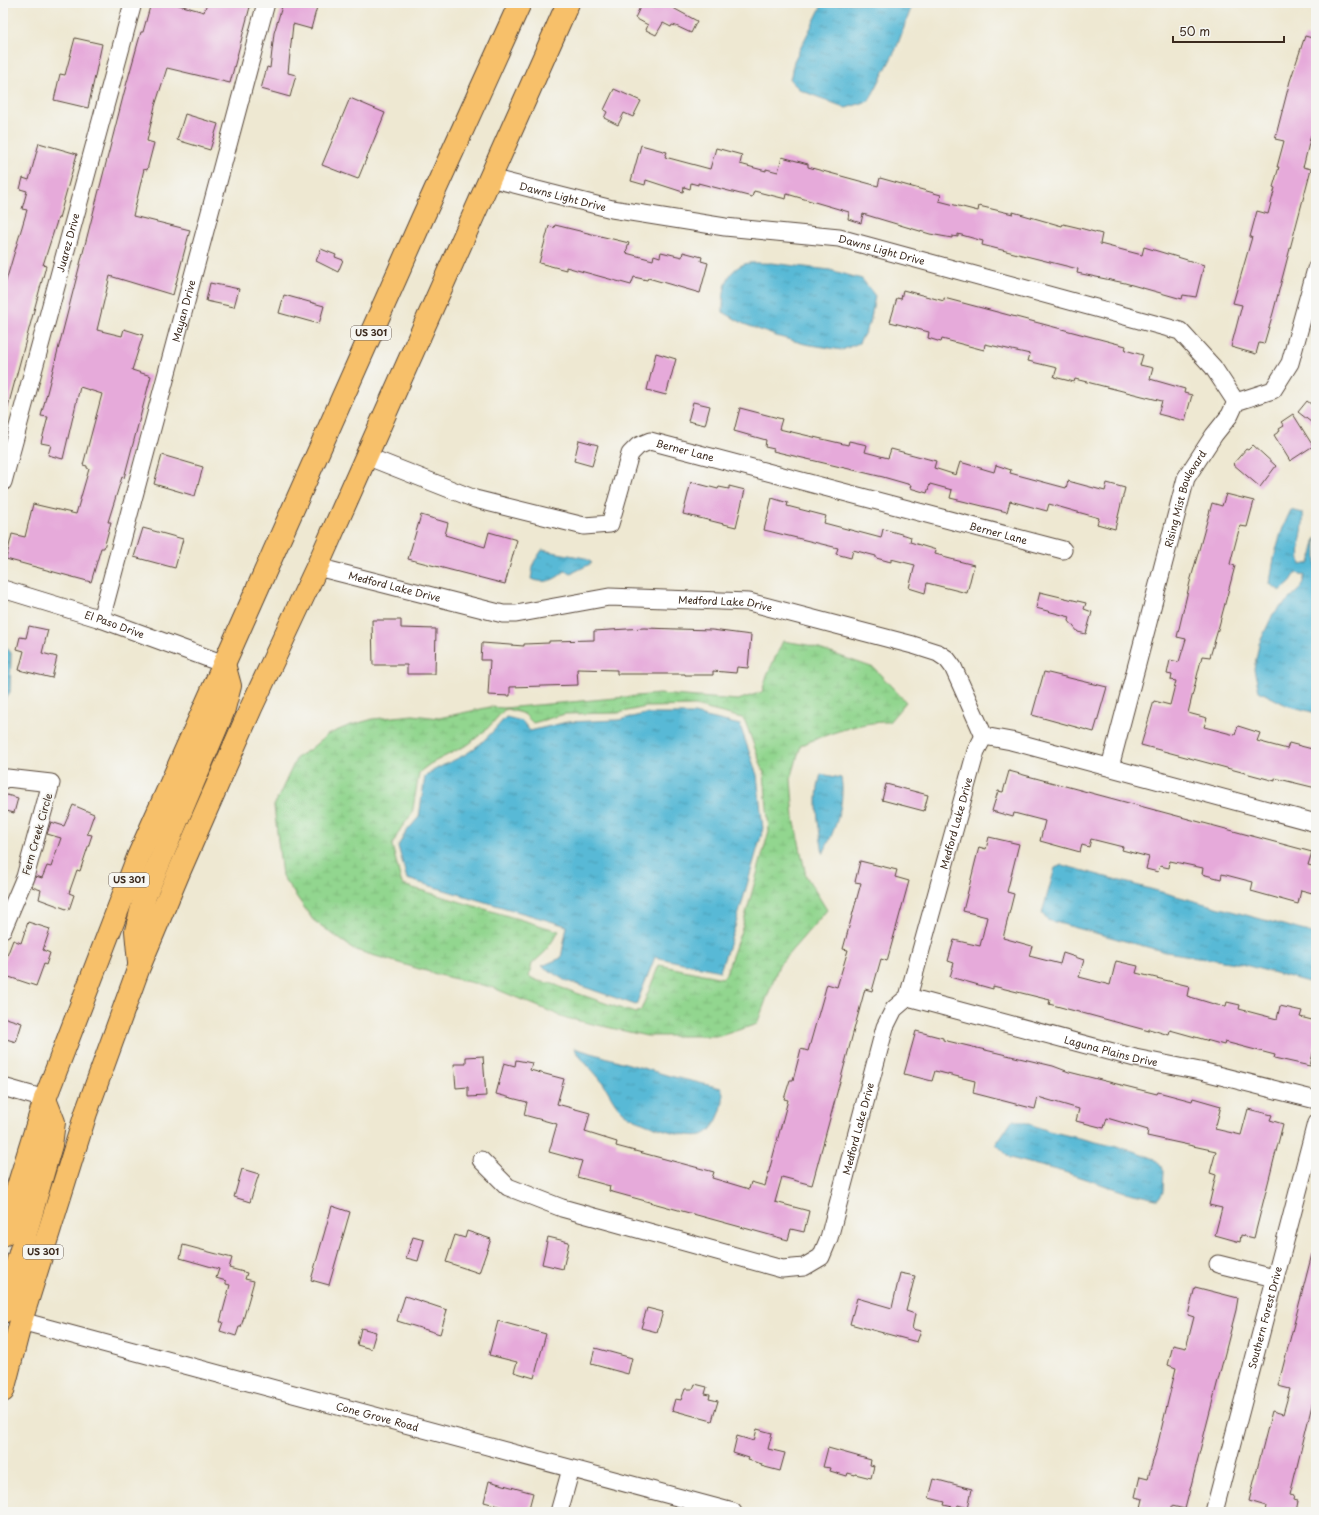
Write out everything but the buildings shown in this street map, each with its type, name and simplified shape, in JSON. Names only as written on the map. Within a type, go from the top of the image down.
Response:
[{"type":"main road","name":"US 301","points":[[3,1235],[45,1099],[138,857],[425,212],[520,3]]},
{"type":"main road","name":"US 301","points":[[3,1391],[12,1316],[139,967],[191,844],[317,567],[490,178],[563,8]]},
{"type":"main road","points":[[139,967],[136,931],[145,896],[223,712],[230,686],[224,664]]},
{"type":"main road","points":[[12,1316],[51,1145],[54,1122],[45,1099]]},
{"type":"street","name":"Juarez Drive","points":[[3,482],[133,3]]},
{"type":"street","name":"Mayan Drive","points":[[101,619],[266,3]]},
{"type":"street","name":"Dawns Light Drive","points":[[490,178],[612,209],[725,227],[839,238],[1180,331],[1213,367],[1236,402]]},
{"type":"street","points":[[1236,402],[1273,390],[1290,363],[1315,280]]},
{"type":"street","name":"Rising Mist Boulevard","points":[[1110,767],[1186,478],[1214,435],[1230,415],[1236,402]]},
{"type":"street","name":"Berner Lane","points":[[366,456],[475,499],[584,526],[610,524],[630,454],[638,446],[650,441],[1063,550]]},
{"type":"street","name":"Medford Lake Drive","points":[[317,567],[503,614],[516,614],[610,597],[749,602],[772,607],[938,653],[947,659],[953,667],[984,736],[976,751],[908,997],[894,1009],[885,1027],[828,1238],[821,1257],[804,1267],[782,1269],[562,1208],[508,1187],[481,1160]]},
{"type":"street","name":"El Paso Drive","points":[[3,589],[101,619],[224,664]]},
{"type":"street","points":[[984,736],[1011,741],[1316,823]]},
{"type":"street","name":"Fern Creek Circle","points":[[3,780],[7,778],[51,783],[25,877],[3,927]]},
{"type":"street","name":"Laguna Plains Drive","points":[[908,997],[1136,1058],[1205,1072],[1316,1100]]},
{"type":"street","points":[[3,1087],[45,1099]]},
{"type":"street","name":"Southern Forest Drive","points":[[1214,1512],[1274,1278],[1316,1123]]},
{"type":"street","points":[[1218,1264],[1274,1278]]},
{"type":"street","name":"Cone Grove Road","points":[[12,1316],[733,1512]]},
{"type":"street","points":[[559,1512],[571,1469]]},
{"type":"green space","points":[[783,641],[808,645],[874,668],[906,702],[889,722],[878,722],[855,726],[801,745],[791,779],[794,818],[806,876],[827,910],[779,965],[757,1024],[720,1036],[647,1036],[566,1018],[491,987],[443,976],[355,950],[313,920],[282,876],[274,806],[297,757],[309,750],[327,735],[348,726],[373,719],[413,715],[439,718],[490,707],[504,708],[659,694],[738,700],[762,692],[767,675]],"holes":[[[695,706],[742,718],[745,721],[764,773],[769,831],[742,928],[725,976],[722,978],[659,965],[641,1010],[636,1013],[625,1010],[553,984],[537,981],[529,976],[532,964],[545,952],[559,931],[403,885],[401,881],[392,845],[401,828],[412,814],[419,773],[430,764],[469,744],[487,729],[504,710],[508,709],[524,714],[533,723],[565,714],[618,713],[646,707]]]},
{"type":"water","points":[[823,3],[913,3],[896,49],[869,101],[846,108],[800,90],[790,80],[794,61]]},
{"type":"water","points":[[771,263],[830,270],[862,279],[875,296],[870,323],[859,343],[842,350],[805,344],[776,336],[744,324],[723,312],[724,291],[731,273],[745,264]]},
{"type":"water","points":[[1291,510],[1303,513],[1303,526],[1299,552],[1301,565],[1310,563],[1316,538],[1316,713],[1286,705],[1259,691],[1254,669],[1259,644],[1273,614],[1301,588],[1305,575],[1296,573],[1289,584],[1280,591],[1270,584],[1277,546]]},
{"type":"water","points":[[542,550],[585,558],[592,563],[572,573],[565,571],[549,581],[536,581],[531,579],[534,562]]},
{"type":"water","points":[[3,643],[11,653],[10,692],[3,702]]},
{"type":"water","points":[[645,714],[694,714],[740,725],[757,775],[763,829],[735,927],[720,971],[655,957],[636,1005],[564,980],[542,966],[561,958],[567,926],[407,879],[398,846],[406,832],[419,817],[425,776],[472,750],[486,739],[506,717],[522,721],[530,731],[567,722],[618,720]]},
{"type":"water","points":[[821,774],[841,778],[842,788],[842,798],[838,817],[823,854],[818,824],[817,804],[817,794]]},
{"type":"water","points":[[1062,865],[1316,934],[1316,984],[1241,964],[1166,952],[1047,920],[1042,913],[1055,868]]},
{"type":"water","points":[[574,1048],[670,1076],[721,1088],[723,1098],[721,1110],[714,1126],[702,1135],[694,1136],[660,1129],[628,1115],[622,1111],[596,1074]]},
{"type":"water","points":[[1012,1120],[1021,1121],[1049,1131],[1134,1151],[1155,1159],[1164,1170],[1163,1192],[1159,1199],[1156,1199],[1125,1192],[1064,1172],[1010,1158],[996,1144]]}]
